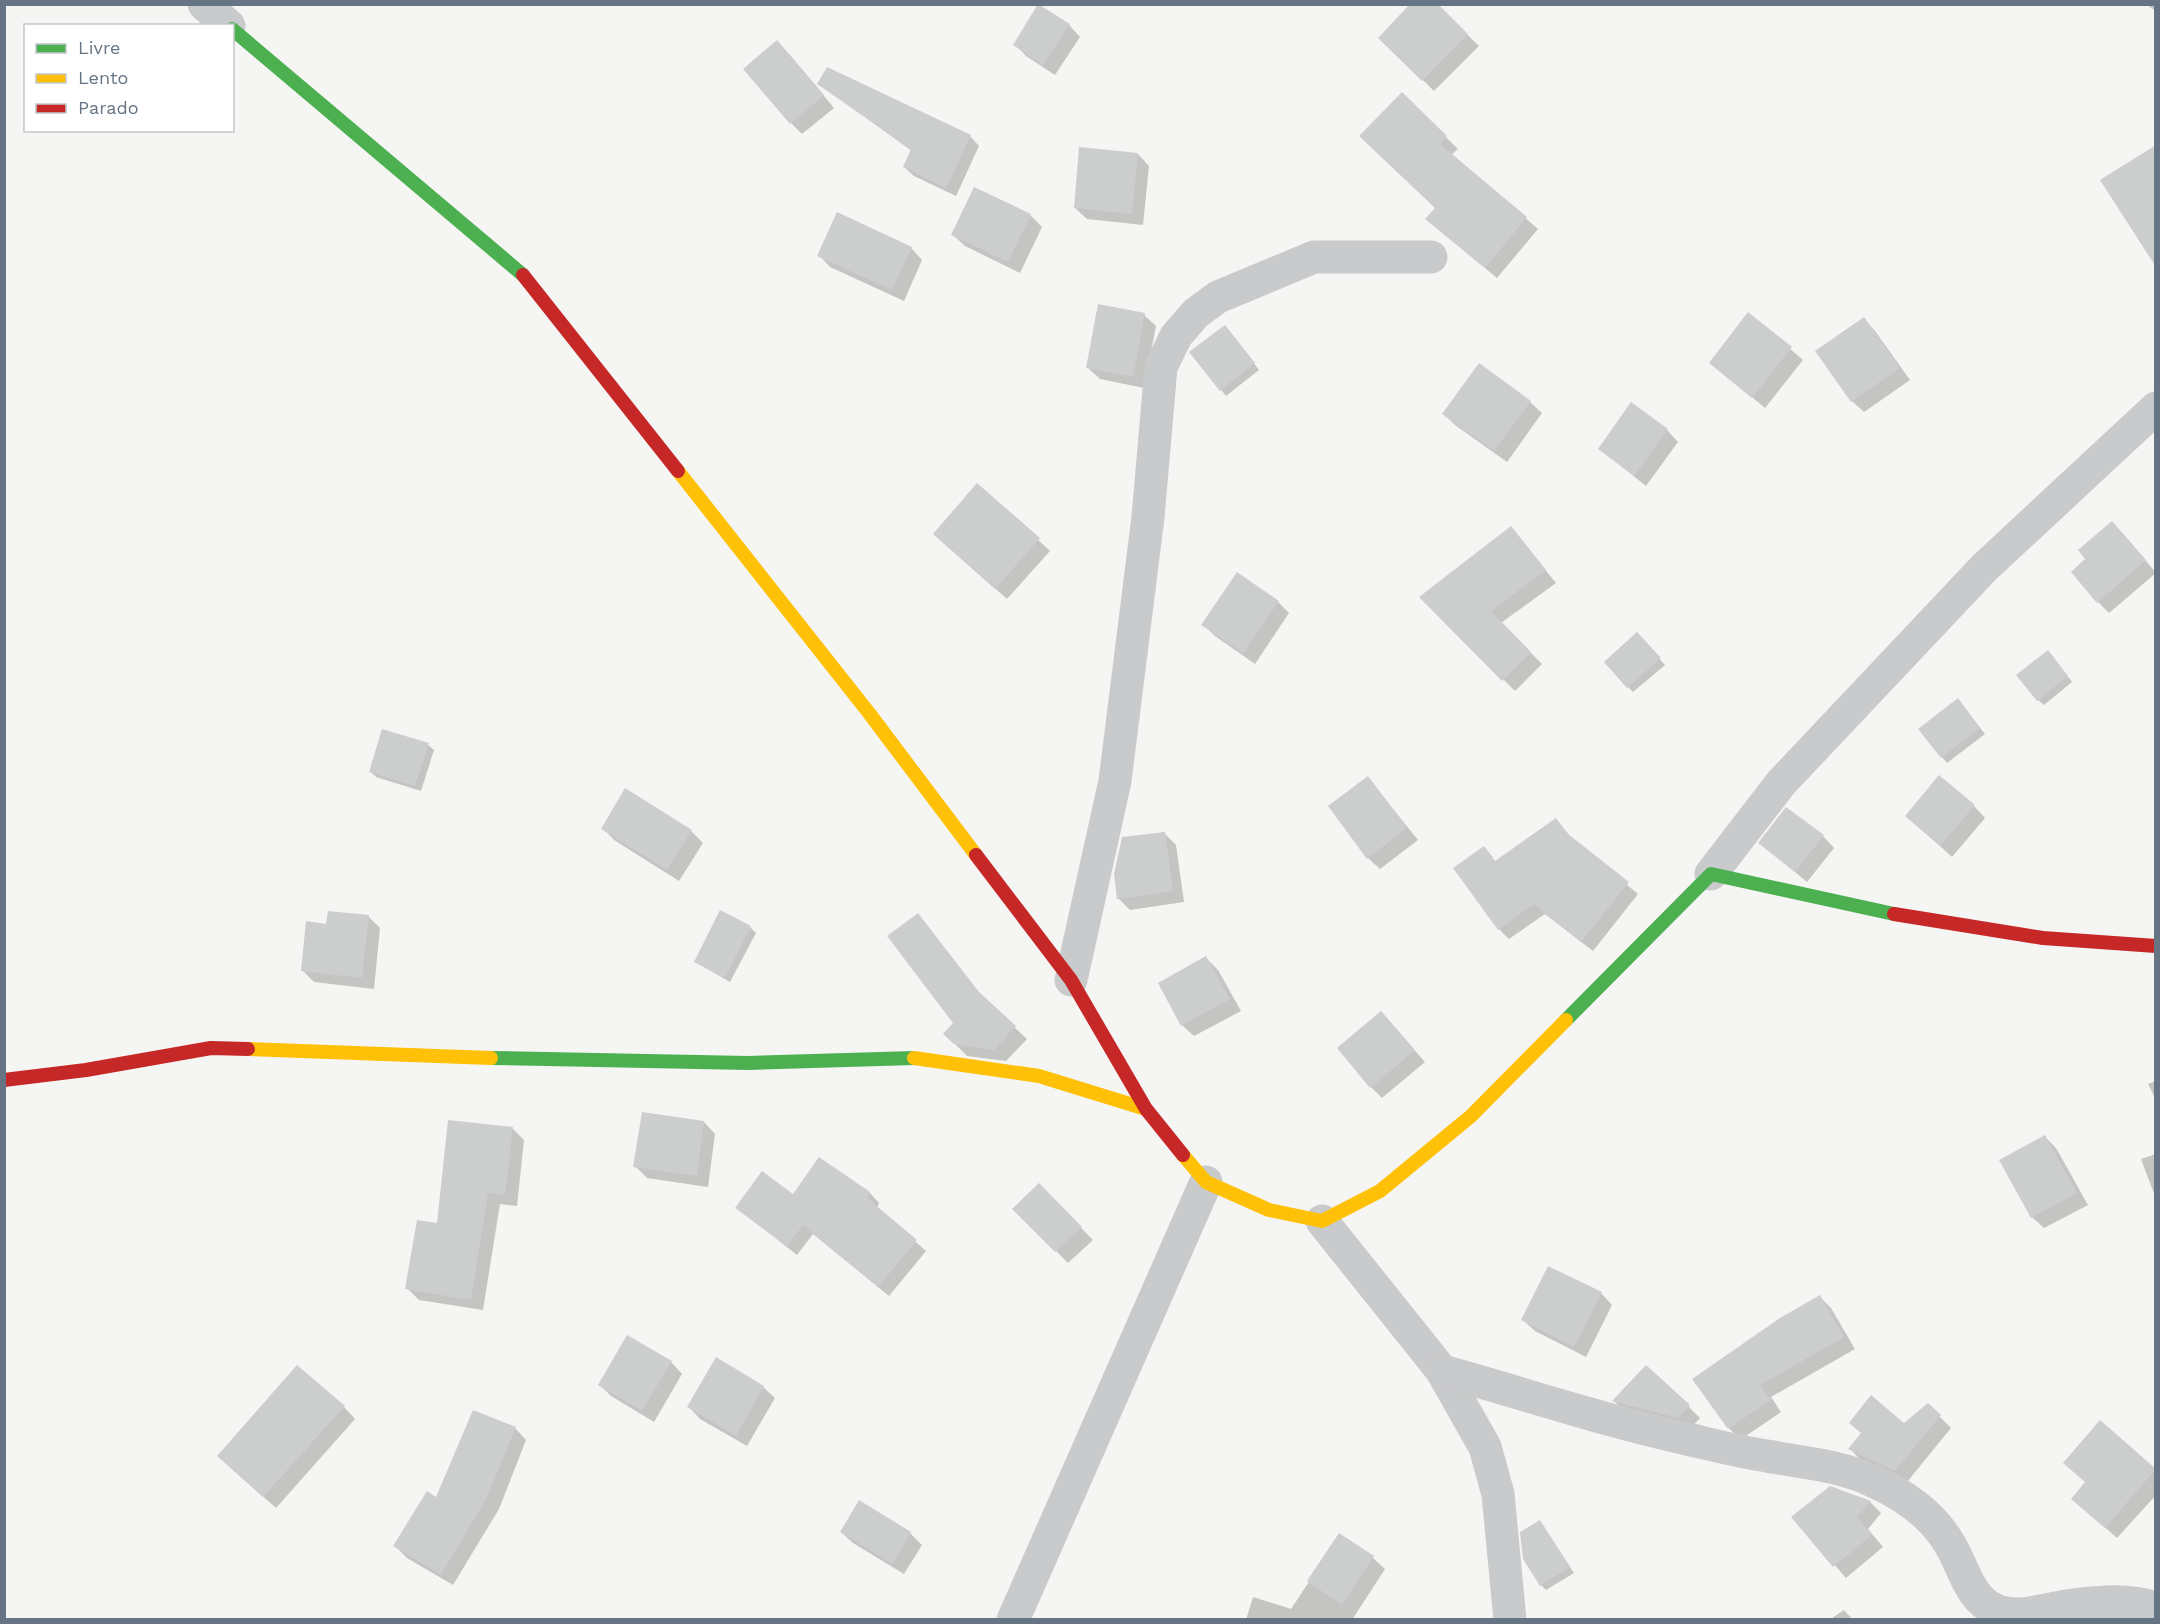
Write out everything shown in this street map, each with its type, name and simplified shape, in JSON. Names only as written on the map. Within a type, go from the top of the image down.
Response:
[{"type":"street","points":[[204,4],[227,24]]},
{"type":"street","points":[[234,30],[524,276],[869,713],[1071,980],[1146,1109],[1206,1182],[1269,1210],[1322,1221],[1380,1191],[1472,1116],[1711,874],[1781,783],[1968,586],[2156,408]]},
{"type":"street","points":[[1071,980],[1115,782],[1148,517],[1161,367],[1176,336],[1196,313],[1218,297],[1314,257],[1431,257]]},
{"type":"street","points":[[1711,874],[1884,914],[1989,931],[2117,945],[2156,946]]},
{"type":"street","points":[[4,1080],[86,1070],[211,1048],[736,1063],[917,1058],[1039,1076],[1146,1109]]},
{"type":"street","points":[[1013,1620],[1206,1182]]},
{"type":"street","points":[[1322,1221],[1442,1371],[1485,1447],[1498,1494],[1510,1620]]},
{"type":"street","points":[[1442,1371],[1683,1438],[1764,1456],[1839,1467],[1873,1481],[1907,1500],[1932,1520],[1950,1544],[1964,1576],[1979,1598],[1998,1611],[2024,1614],[2107,1602],[2143,1604],[2156,1608]]},
{"type":"building","points":[[1038,4],[1070,24],[1043,65],[1013,45]]},
{"type":"building","points":[[1410,4],[1438,4],[1468,34],[1422,81],[1378,38]]},
{"type":"building","points":[[777,40],[824,95],[790,124],[743,69]]},
{"type":"building","points":[[827,67],[971,135],[946,188],[903,167],[911,149],[817,84]]},
{"type":"building","points":[[1402,92],[1447,136],[1440,144],[1527,217],[1485,268],[1425,219],[1435,208],[1359,136]]},
{"type":"building","points":[[2156,145],[2156,267],[2100,180]]},
{"type":"building","points":[[1079,147],[1138,153],[1132,214],[1074,208]]},
{"type":"building","points":[[974,187],[1031,214],[1008,262],[951,235]]},
{"type":"building","points":[[837,212],[912,247],[892,290],[817,256]]},
{"type":"building","points":[[1098,304],[1145,313],[1133,377],[1086,368]]},
{"type":"building","points":[[1748,312],[1792,347],[1752,398],[1709,363]]},
{"type":"building","points":[[1864,317],[1900,368],[1851,402],[1815,351]]},
{"type":"building","points":[[1225,325],[1255,363],[1220,391],[1189,352]]},
{"type":"building","points":[[1479,363],[1531,401],[1494,451],[1442,414]]},
{"type":"building","points":[[1631,402],[1668,429],[1634,476],[1598,449]]},
{"type":"building","points":[[977,483],[1040,538],[995,589],[933,534]]},
{"type":"building","points":[[2112,521],[2146,560],[2097,603],[2071,572],[2085,559],[2078,550]]},
{"type":"building","points":[[1511,526],[1546,570],[1491,611],[1531,652],[1502,681],[1419,597]]},
{"type":"building","points":[[1237,572],[1279,601],[1243,653],[1201,625]]},
{"type":"building","points":[[1637,632],[1661,658],[1627,688],[1604,662]]},
{"type":"building","points":[[2048,650],[2068,676],[2037,701],[2016,675]]},
{"type":"building","points":[[1958,698],[1980,728],[1941,758],[1918,729]]},
{"type":"building","points":[[382,729],[429,743],[415,786],[369,772]]},
{"type":"building","points":[[1939,775],[1975,805],[1940,846],[1905,816]]},
{"type":"building","points":[[1368,776],[1407,828],[1367,859],[1328,806]]},
{"type":"building","points":[[625,788],[692,830],[667,870],[601,829]]},
{"type":"building","points":[[1786,807],[1824,835],[1795,872],[1758,843]]},
{"type":"building","points":[[1556,818],[1568,834],[1629,882],[1581,942],[1534,904],[1498,930],[1453,868],[1484,846],[1495,861]]},
{"type":"building","points":[[1165,832],[1173,891],[1117,899],[1114,874],[1122,837]]},
{"type":"building","points":[[720,910],[751,926],[725,978],[694,962]]},
{"type":"building","points":[[328,911],[369,915],[362,978],[301,971],[306,921],[326,924]]},
{"type":"building","points":[[918,913],[978,991],[1016,1026],[994,1050],[954,1044],[943,1034],[953,1023],[887,936]]},
{"type":"building","points":[[1206,956],[1230,999],[1181,1026],[1158,983]]},
{"type":"building","points":[[1381,1011],[1415,1050],[1370,1088],[1337,1048]]},
{"type":"building","points":[[642,1112],[704,1121],[697,1176],[633,1167]]},
{"type":"building","points":[[448,1120],[513,1127],[505,1195],[488,1193],[471,1300],[405,1289],[417,1220],[437,1223]]},
{"type":"building","points":[[2045,1135],[2077,1193],[2031,1218],[1999,1160]]},
{"type":"building","points":[[819,1157],[870,1192],[867,1198],[917,1240],[878,1287],[803,1225],[787,1246],[735,1208],[762,1171],[793,1194]]},
{"type":"building","points":[[1039,1183],[1082,1227],[1055,1252],[1012,1209]]},
{"type":"building","points":[[1548,1266],[1602,1292],[1574,1347],[1521,1320]]},
{"type":"building","points":[[1820,1295],[1844,1337],[1760,1385],[1771,1400],[1728,1429],[1692,1379],[1780,1318]]},
{"type":"building","points":[[627,1335],[672,1361],[642,1411],[598,1385]]},
{"type":"building","points":[[716,1357],[764,1386],[736,1436],[687,1407]]},
{"type":"building","points":[[297,1365],[345,1406],[263,1497],[217,1456]]},
{"type":"building","points":[[1646,1365],[1690,1405],[1678,1418],[1612,1401]]},
{"type":"building","points":[[1871,1395],[1904,1423],[1928,1403],[1941,1415],[1895,1471],[1848,1449],[1861,1433],[1849,1423]]},
{"type":"building","points":[[473,1410],[516,1427],[487,1497],[441,1575],[393,1546],[427,1491],[436,1497]]},
{"type":"building","points":[[2100,1420],[2156,1469],[2105,1528],[2071,1499],[2085,1482],[2063,1463]]},
{"type":"building","points":[[1830,1486],[1871,1501],[1857,1517],[1872,1535],[1833,1567],[1791,1517]]},
{"type":"building","points":[[859,1500],[911,1532],[892,1564],[840,1532]]},
{"type":"building","points":[[1540,1520],[1570,1567],[1540,1586],[1523,1559],[1520,1532]]},
{"type":"building","points":[[1339,1533],[1374,1556],[1342,1605],[1307,1581]]},
{"type":"traffic: fast","points":[[234,31],[523,275]]},
{"type":"traffic: fast","points":[[1566,1020],[1711,874],[1894,914]]},
{"type":"traffic: fast","points":[[491,1058],[748,1063],[914,1058]]},
{"type":"traffic: slow","points":[[678,471],[869,713],[976,855]]},
{"type":"traffic: slow","points":[[1183,1155],[1206,1182],[1269,1210],[1322,1221],[1380,1191],[1471,1116],[1566,1020]]},
{"type":"traffic: slow","points":[[248,1049],[491,1058]]},
{"type":"traffic: slow","points":[[914,1058],[1039,1076],[1146,1109]]},
{"type":"traffic: jam","points":[[523,275],[678,471]]},
{"type":"traffic: jam","points":[[976,855],[1071,980],[1146,1109],[1183,1155]]},
{"type":"traffic: jam","points":[[1894,914],[2043,938],[2156,946]]},
{"type":"traffic: jam","points":[[4,1080],[86,1070],[211,1048],[248,1049]]}]
